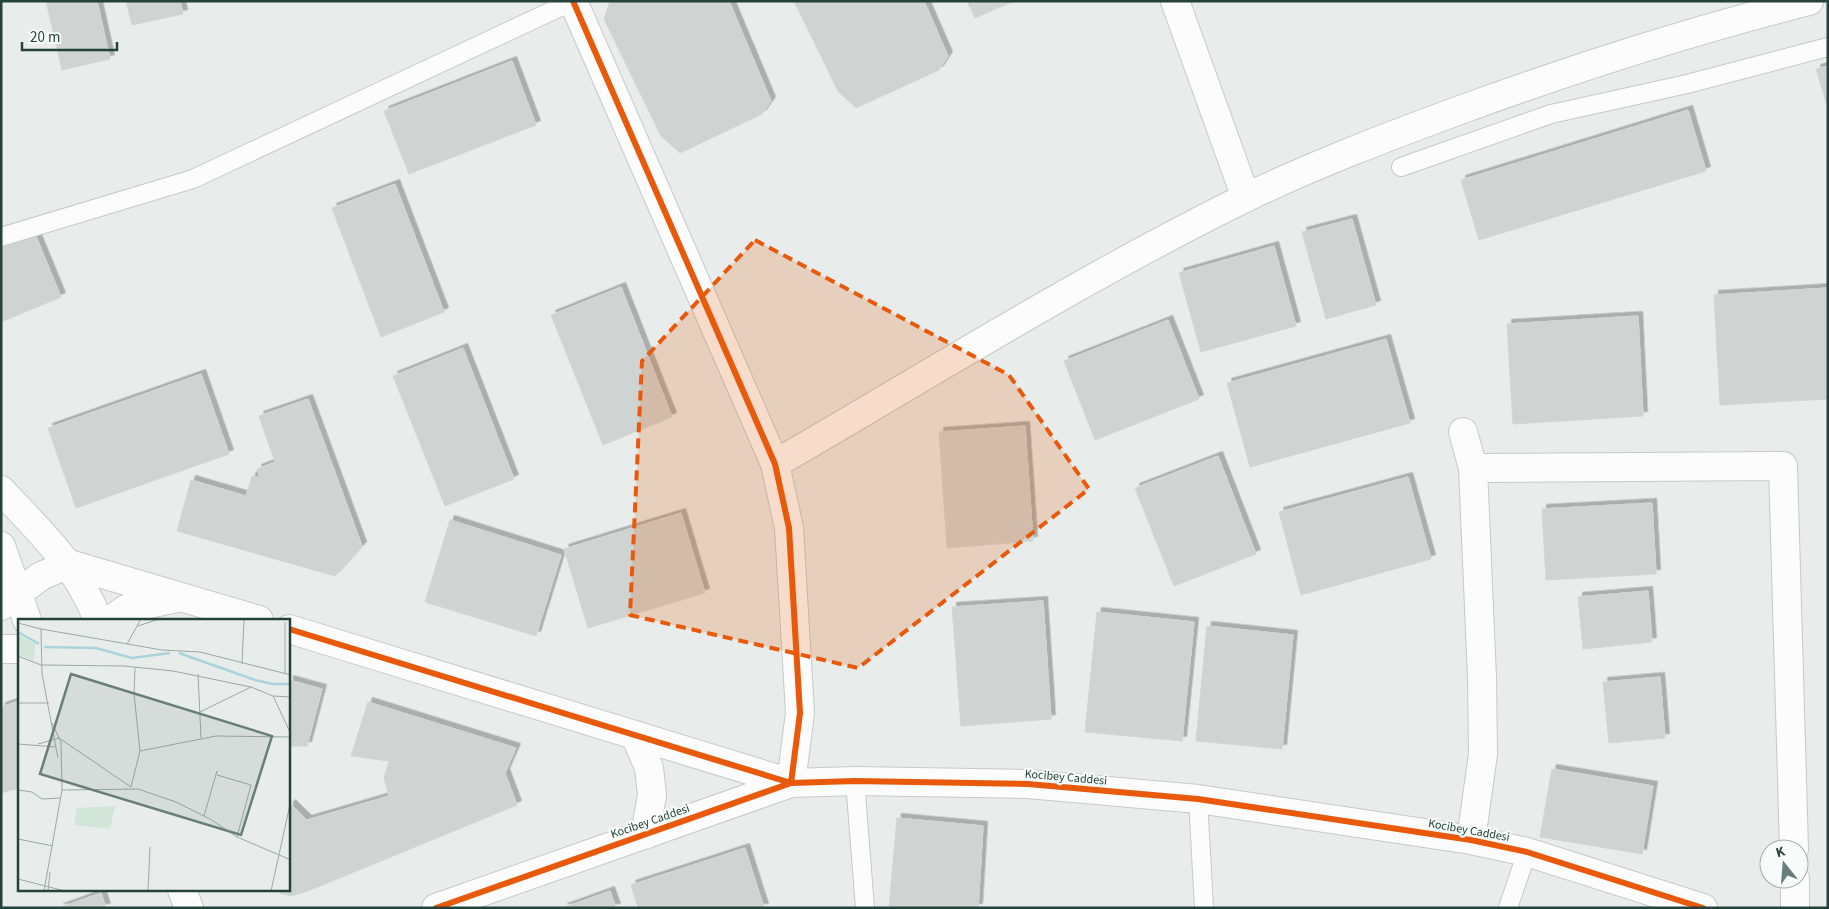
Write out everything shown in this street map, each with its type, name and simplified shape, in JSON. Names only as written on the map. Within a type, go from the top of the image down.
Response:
[{"type":"street","points":[[290,629],[791,783],[800,713],[789,528],[775,464],[573,1]]},
{"type":"street","points":[[1175,1],[1246,198]]},
{"type":"street","points":[[775,464],[1148,248],[1246,198],[1365,145],[1555,76],[1734,20],[1809,1]]},
{"type":"street","points":[[1463,432],[1473,468],[1483,754],[1471,840]]},
{"type":"street","points":[[1473,468],[1783,466],[1794,839]]},
{"type":"street","points":[[1,490],[69,564],[88,594],[98,619]]},
{"type":"street","points":[[1,546],[9,599],[26,619]]},
{"type":"street","points":[[9,599],[41,576],[69,564],[256,619]]},
{"type":"street","points":[[111,619],[126,609],[183,597]]},
{"type":"street","points":[[1,650],[18,649]]},
{"type":"street","points":[[635,735],[649,768],[652,795],[645,835]]},
{"type":"street","name":"Kocibey Caddesi","points":[[436,908],[791,783],[854,781],[1028,784],[1198,799],[1471,840],[1527,852],[1703,908]]},
{"type":"street","points":[[1795,889],[1795,908]]},
{"type":"street","points":[[183,892],[190,908]]},
{"type":"lane","points":[[1,237],[193,179],[573,1]]},
{"type":"lane","points":[[1401,167],[1551,114],[1687,84],[1828,47]]},
{"type":"lane","points":[[854,781],[865,908]]},
{"type":"lane","points":[[1198,799],[1204,908]]},
{"type":"lane","points":[[1508,908],[1527,852]]},
{"type":"highlighted area","points":[[755,240],[1009,375],[1089,489],[858,668],[630,615],[642,361]]},
{"type":"building","points":[[46,1],[97,1],[110,59],[62,70]]},
{"type":"building","points":[[126,1],[180,1],[183,14],[132,25]]},
{"type":"building","points":[[610,1],[729,1],[771,101],[762,114],[680,153],[661,136],[604,19]]},
{"type":"building","points":[[794,1],[924,1],[948,56],[939,70],[856,108],[838,91]]},
{"type":"building","points":[[967,1],[1014,1],[975,18]]},
{"type":"building","points":[[512,61],[536,125],[409,174],[384,111]]},
{"type":"building","points":[[1828,66],[1828,108],[1816,69]]},
{"type":"building","points":[[1688,110],[1706,171],[1479,240],[1461,180]]},
{"type":"building","points":[[395,184],[444,312],[381,337],[332,208]]},
{"type":"building","points":[[1352,219],[1376,305],[1326,319],[1302,232]]},
{"type":"building","points":[[33,229],[61,297],[1,322],[1,242]]},
{"type":"building","points":[[1274,246],[1296,326],[1201,352],[1179,273]]},
{"type":"building","points":[[621,287],[672,417],[603,445],[551,315]]},
{"type":"building","points":[[1828,288],[1828,399],[1720,405],[1714,295]]},
{"type":"building","points":[[1638,316],[1643,416],[1513,424],[1507,324]]},
{"type":"building","points":[[1168,320],[1199,399],[1095,440],[1064,361]]},
{"type":"building","points":[[1386,339],[1410,423],[1250,467],[1227,383]]},
{"type":"building","points":[[463,348],[514,479],[445,506],[393,376]]},
{"type":"building","points":[[201,374],[229,454],[76,508],[48,428]]},
{"type":"building","points":[[308,399],[362,546],[335,576],[177,531],[191,480],[246,496],[252,476],[260,478],[257,469],[275,462],[259,416]]},
{"type":"building","points":[[1025,426],[1033,541],[947,548],[939,432]]},
{"type":"building","points":[[1218,456],[1256,554],[1174,586],[1135,488]]},
{"type":"building","points":[[1408,477],[1431,559],[1301,595],[1279,512]]},
{"type":"building","points":[[1652,503],[1656,574],[1546,580],[1542,509]]},
{"type":"building","points":[[681,513],[705,593],[588,628],[564,549]]},
{"type":"building","points":[[450,520],[561,555],[536,636],[425,602]]},
{"type":"building","points":[[1648,591],[1652,642],[1583,649],[1578,597]]},
{"type":"building","points":[[1043,601],[1051,719],[961,726],[952,607]]},
{"type":"building","points":[[1097,612],[1194,622],[1182,741],[1085,732]]},
{"type":"building","points":[[1207,626],[1293,635],[1282,749],[1196,741]]},
{"type":"building","points":[[1660,677],[1665,738],[1609,743],[1603,682]]},
{"type":"building","points":[[290,680],[322,689],[307,746],[292,746],[290,749]]},
{"type":"building","points":[[18,701],[18,788],[1,793],[1,707]]},
{"type":"building","points":[[368,702],[516,748],[505,773],[517,805],[308,891],[291,896],[280,893],[290,892],[291,804],[307,820],[389,796],[384,778],[389,761],[351,756]]},
{"type":"building","points":[[1552,769],[1653,786],[1642,854],[1540,837]]},
{"type":"building","points":[[897,818],[983,826],[978,908],[889,908]]},
{"type":"building","points":[[745,848],[764,908],[638,908],[631,885]]},
{"type":"building","points":[[610,891],[616,908],[563,908]]},
{"type":"building","points":[[101,893],[106,908],[59,908]]},
{"type":"cycle path","points":[[290,629],[791,783],[800,713],[789,528],[775,464],[573,1]]},
{"type":"cycle path","points":[[436,908],[791,783],[855,781],[1028,784],[1198,799],[1471,840],[1527,852],[1703,908]]}]
